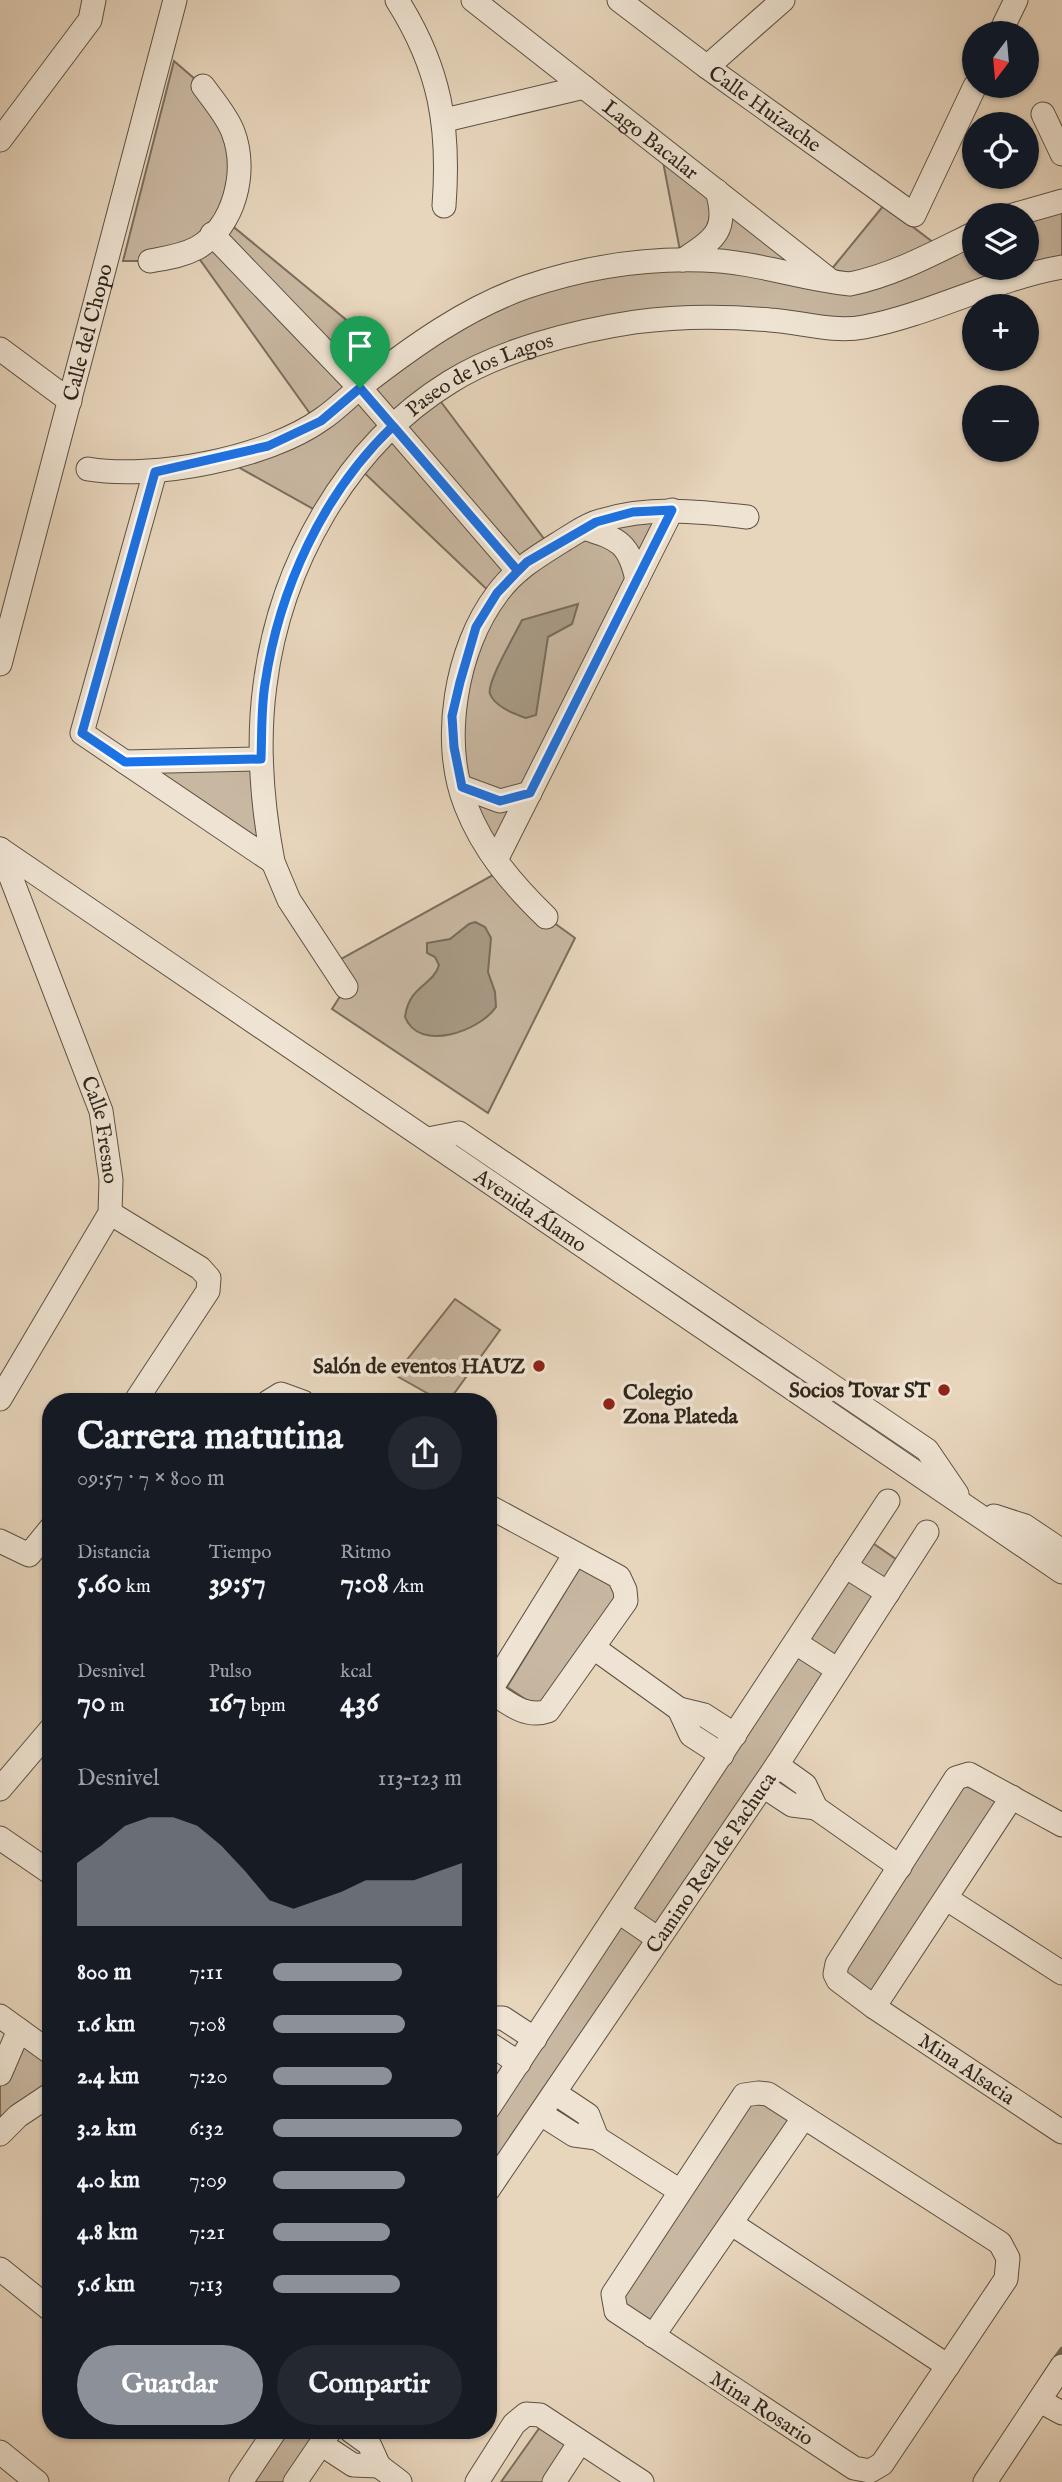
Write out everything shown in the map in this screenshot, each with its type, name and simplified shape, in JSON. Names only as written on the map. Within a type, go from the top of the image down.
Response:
[{"type":"street","points":[[1,138],[90,20],[94,0]]},
{"type":"street","name":"Calle del Chopo","points":[[0,664],[175,0]]},
{"type":"street","name":"Lago Bacalar","points":[[473,0],[834,282]]},
{"type":"street","name":"Calle Huizache","points":[[619,0],[706,67],[914,215],[969,98]]},
{"type":"street","points":[[706,67],[783,0]]},
{"type":"street","points":[[1006,21],[1016,0]]},
{"type":"street","points":[[407,6],[433,70],[445,120],[447,163],[443,206]]},
{"type":"street","points":[[150,261],[176,257],[199,246],[230,211],[239,181],[239,153],[233,129],[203,86]]},
{"type":"street","name":"Lago Bacalar","points":[[445,120],[584,87]]},
{"type":"street","points":[[1043,114],[1062,154]]},
{"type":"street","name":"Lago Bacalar","points":[[682,261],[718,233],[723,212],[717,191]]},
{"type":"street","points":[[1039,208],[1062,201]]},
{"type":"street","name":"Paseo de los Lagos","points":[[212,234],[393,426],[459,378],[549,341],[587,331],[688,317],[771,320],[833,329],[863,327],[1002,282],[1062,267]]},
{"type":"street","points":[[88,469],[116,474],[155,472],[268,446],[321,421],[410,349],[448,326],[523,288],[569,274],[611,266],[704,260],[850,284],[872,280],[962,239]]},
{"type":"street","points":[[0,349],[70,401]]},
{"type":"street","points":[[346,987],[289,900],[272,862],[264,812],[261,759],[265,685],[279,617],[307,547],[339,487],[368,449],[393,426],[518,571]]},
{"type":"street","points":[[155,472],[82,733],[272,862]]},
{"type":"street","points":[[496,860],[672,510]]},
{"type":"street","points":[[546,917],[515,888],[465,805],[454,747],[452,716],[476,627],[497,593],[527,562],[596,522],[633,512],[672,510],[747,517]]},
{"type":"street","points":[[584,528],[622,543],[632,556],[636,580]]},
{"type":"street","points":[[125,762],[261,759]]},
{"type":"street","points":[[462,787],[500,801],[530,793]]},
{"type":"street","name":"Avenida Álamo","points":[[0,849],[1062,1572]]},
{"type":"street","name":"Calle Fresno","points":[[0,849],[101,1111],[111,1180],[110,1213],[0,1399]]},
{"type":"street","points":[[110,1213],[200,1268],[209,1278],[208,1292],[141,1393]]},
{"type":"street","points":[[497,2096],[888,1500]]},
{"type":"street","points":[[965,1506],[1025,1526],[1062,1551]]},
{"type":"street","points":[[497,1511],[619,1577],[625,1590],[626,1601],[548,1711],[537,1715],[525,1713],[497,1695]]},
{"type":"street","name":"Camino Real de Pachuca","points":[[497,2177],[657,1937],[777,1765],[927,1532]]},
{"type":"street","points":[[0,1541],[29,1555],[42,1539]]},
{"type":"street","points":[[497,1677],[575,1554]]},
{"type":"street","points":[[845,1566],[888,1593]]},
{"type":"street","points":[[796,1643],[838,1670]]},
{"type":"street","points":[[594,1648],[679,1709],[704,1715],[735,1735]]},
{"type":"street","points":[[679,1709],[691,1735],[722,1755]]},
{"type":"street","points":[[0,1789],[42,1740]]},
{"type":"street","points":[[777,1765],[805,1785],[816,1808]]},
{"type":"street","name":"Mina Alsacia","points":[[1062,1825],[969,1774],[956,1778],[836,1964],[835,1974],[838,1980],[874,2007],[1062,2132]]},
{"type":"street","points":[[763,1786],[792,1805],[816,1808],[900,1867]]},
{"type":"street","points":[[874,2007],[1012,1797]]},
{"type":"street","points":[[0,1838],[42,1867]]},
{"type":"street","points":[[947,1899],[1062,1973]]},
{"type":"street","points":[[619,1912],[657,1937]]},
{"type":"street","points":[[0,2016],[42,2047]]},
{"type":"street","points":[[497,2018],[503,2018],[535,2039]]},
{"type":"street","points":[[0,2074],[19,2030]]},
{"type":"street","points":[[497,2049],[519,2063]]},
{"type":"street","points":[[555,2093],[588,2115],[597,2138]]},
{"type":"street","name":"Mina Rosario","points":[[768,2094],[804,2117],[1000,2243],[1008,2258],[1006,2279],[882,2464],[870,2471],[854,2468],[615,2311],[612,2294],[744,2095],[768,2094]]},
{"type":"street","points":[[0,2134],[18,2116],[42,2100]]},
{"type":"street","points":[[541,2114],[574,2135],[597,2138],[680,2191]]},
{"type":"street","points":[[653,2336],[804,2117]]},
{"type":"street","points":[[732,2224],[948,2367]]},
{"type":"street","points":[[0,2269],[42,2303]]},
{"type":"street","points":[[985,2482],[1062,2366]]},
{"type":"street","points":[[1040,2401],[1062,2413]]},
{"type":"street","points":[[477,2482],[514,2424],[526,2414],[540,2415],[642,2482]]},
{"type":"street","points":[[241,2482],[270,2439]]},
{"type":"street","points":[[295,2482],[324,2439]]},
{"type":"street","points":[[327,2439],[353,2465],[379,2466]]},
{"type":"street","points":[[362,2439],[369,2444],[379,2466],[400,2482]]},
{"type":"street","points":[[554,2482],[580,2442]]},
{"type":"street","points":[[0,2452],[37,2482]]},
{"type":"shaded area","points":[[174,61],[203,86],[233,129],[224,219],[395,360],[523,288],[682,261],[660,146],[826,276],[884,205],[942,249],[962,239],[962,280],[1019,280],[973,294],[962,294],[962,297],[907,314],[806,324],[587,331],[435,394],[551,548],[672,510],[488,850],[452,716],[495,597],[356,465],[324,515],[222,458],[316,422],[193,250],[150,261],[123,261]]},
{"type":"shaded area","points":[[1062,201],[1062,267],[1039,274],[1039,210]]},
{"type":"shaded area","points":[[578,604],[572,624],[548,637],[536,715],[526,718],[501,706],[493,699],[490,688],[522,620]]},
{"type":"shaded area","points":[[261,759],[273,862],[125,762]]},
{"type":"shaded area","points":[[502,870],[546,917],[575,938],[488,1113],[332,1009],[346,987],[330,965]]},
{"type":"shaded area","points":[[475,922],[485,927],[491,938],[488,972],[495,992],[496,1007],[477,1024],[464,1030],[436,1036],[423,1034],[412,1028],[405,1017],[411,998],[432,977],[439,965],[435,957],[427,953],[427,943],[450,939]]},
{"type":"shaded area","points":[[455,1299],[500,1330],[454,1393],[427,1393],[395,1375]]},
{"type":"shaded area","points":[[864,1537],[906,1566],[497,2177],[497,2095]]},
{"type":"shaded area","points":[[582,1564],[622,1590],[543,1711],[507,1687]]},
{"type":"shaded area","points":[[963,1780],[1003,1802],[873,1998],[839,1971]]},
{"type":"shaded area","points":[[19,2030],[42,2047],[42,2101],[0,2134],[0,2074]]},
{"type":"shaded area","points":[[757,2094],[793,2119],[654,2325],[619,2301]]},
{"type":"shaded area","points":[[540,2427],[570,2447],[547,2482],[501,2482]]},
{"type":"shaded area","points":[[270,2439],[323,2439],[295,2482],[241,2482]]},
{"type":"waterway","points":[[1054,2361],[1062,2350]]},
{"type":"place","name":"Salón de eventos HAUZ","points":[[539,1366]]},
{"type":"place","name":"Socios Tovar ST","points":[[944,1390]]},
{"type":"place","name":"Colegio Zona Plateda","points":[[609,1404]]},
{"type":"route","points":[[360,388],[321,421],[268,446],[213,461],[155,472],[82,733],[125,762],[261,759],[265,685],[279,617],[307,547],[339,487],[368,449],[393,426],[518,571],[527,562],[596,522],[633,512],[672,510],[530,793],[500,801],[484,798],[462,787],[454,747],[452,716],[476,627],[497,593],[518,571],[456,498],[360,388]]}]
